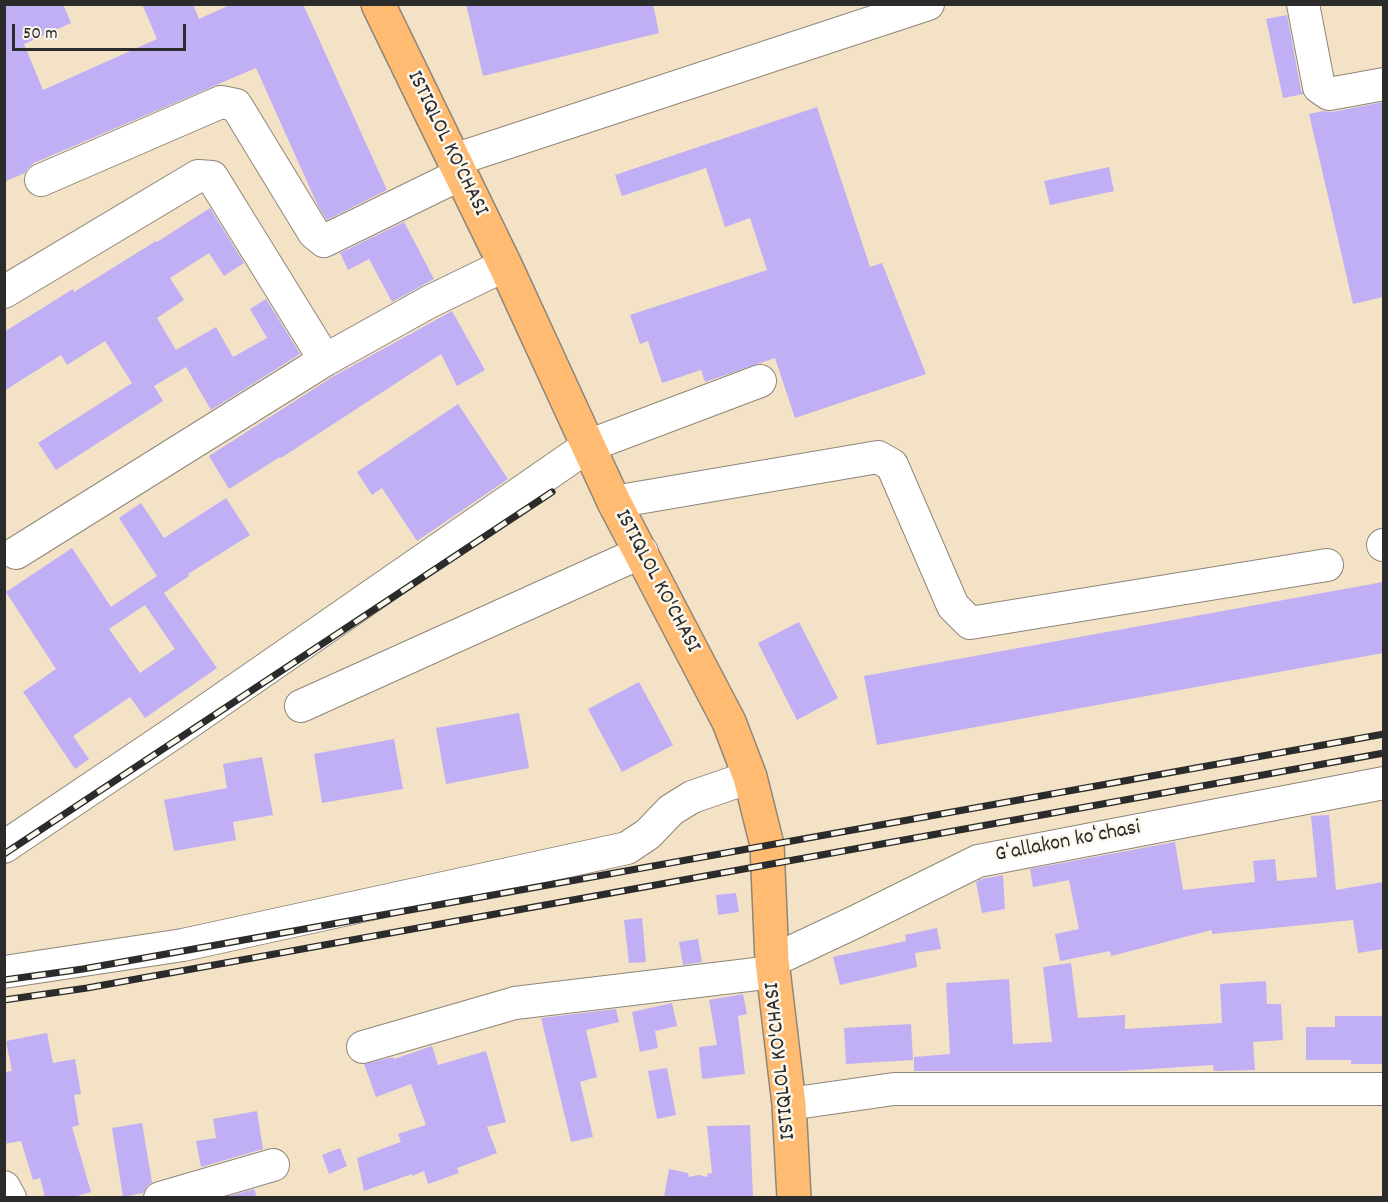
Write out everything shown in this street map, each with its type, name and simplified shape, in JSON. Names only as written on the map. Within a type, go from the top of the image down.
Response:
[{"type":"main road","name":"ISTIQLOL KO'CHASI","points":[[378,4],[505,265],[614,502],[729,722],[750,777],[767,845],[773,967],[789,1104],[794,1197]]},
{"type":"street","points":[[41,180],[221,102],[236,105],[314,233],[324,241],[457,167],[928,4]]},
{"type":"street","points":[[1303,4],[1320,87],[1329,94],[1383,84]]},
{"type":"street","points":[[4,292],[198,176],[212,177],[325,360]]},
{"type":"street","points":[[16,553],[325,360],[429,302],[505,265]]},
{"type":"street","points":[[4,847],[185,725],[588,446],[760,381]]},
{"type":"street","points":[[614,502],[878,457],[892,465],[953,606],[970,623],[1327,564]]},
{"type":"street","points":[[301,706],[642,552]]},
{"type":"street","points":[[4,972],[183,945],[627,848],[648,834],[671,810],[685,801],[750,777]]},
{"type":"street","name":"Gʻallakon koʻchasi","points":[[363,1047],[515,1003],[773,967],[855,922],[978,861],[1383,783]]},
{"type":"street","points":[[789,1104],[894,1089],[1383,1089]]},
{"type":"street","points":[[160,1197],[273,1165]]},
{"type":"street","points":[[4,1187],[10,1197]]},
{"type":"building","points":[[4,4],[63,4],[71,23],[24,44],[43,90],[157,39],[142,4],[193,4],[199,19],[232,4],[303,4],[387,190],[327,220],[318,206],[256,68],[34,163],[25,173],[4,182]]},
{"type":"building","points":[[466,4],[653,4],[659,33],[483,76]]},
{"type":"building","points":[[1287,15],[1301,90],[1304,94],[1283,98],[1266,19]]},
{"type":"building","points":[[1383,102],[1383,297],[1353,304],[1309,114]]},
{"type":"building","points":[[817,107],[870,267],[882,263],[926,374],[795,418],[775,358],[705,382],[701,370],[662,383],[648,341],[640,344],[630,315],[767,270],[750,218],[725,227],[706,168],[622,196],[615,175]]},
{"type":"building","points":[[1109,167],[1114,191],[1050,205],[1044,181]]},
{"type":"building","points":[[210,208],[244,263],[224,276],[209,253],[170,278],[184,300],[157,318],[176,350],[216,327],[233,357],[267,338],[250,309],[266,299],[300,354],[211,410],[186,367],[154,386],[163,401],[56,470],[38,443],[132,383],[105,341],[67,365],[61,355],[4,391],[4,332],[73,289],[74,292]]},
{"type":"building","points":[[404,222],[434,279],[392,302],[369,259],[348,270],[340,253]]},
{"type":"building","points":[[452,311],[485,370],[457,386],[441,354],[229,489],[209,456],[334,376]]},
{"type":"building","points":[[458,404],[508,479],[417,541],[382,488],[372,495],[357,472]]},
{"type":"building","points":[[226,498],[250,535],[188,574],[189,576],[164,593],[217,668],[145,718],[130,697],[73,736],[89,759],[75,769],[23,692],[56,669],[6,592],[72,548],[111,607],[157,576],[119,518],[141,503],[164,538]],"holes":[[[145,605],[175,649],[140,673],[109,629]]]},
{"type":"building","points":[[1383,582],[1383,653],[877,745],[864,676]]},
{"type":"building","points":[[799,622],[838,698],[797,720],[758,643]]},
{"type":"building","points":[[639,682],[673,745],[622,772],[588,709]]},
{"type":"building","points":[[519,713],[529,768],[446,784],[436,728]]},
{"type":"building","points":[[394,739],[403,789],[322,803],[314,754]]},
{"type":"building","points":[[262,757],[273,815],[233,822],[236,840],[174,851],[164,800],[227,788],[223,764]]},
{"type":"building","points":[[1329,815],[1336,890],[1383,882],[1383,949],[1358,953],[1353,920],[1212,934],[1212,930],[1111,956],[1110,951],[1060,961],[1055,934],[1079,929],[1069,880],[1033,887],[1030,869],[1175,842],[1183,890],[1255,882],[1253,861],[1275,859],[1277,881],[1317,877],[1311,816]]},
{"type":"building","points":[[1003,875],[1005,909],[982,913],[976,882]]},
{"type":"building","points":[[736,893],[739,912],[718,915],[716,895]]},
{"type":"building","points":[[642,918],[646,962],[629,963],[624,920]]},
{"type":"building","points":[[937,928],[941,949],[915,953],[917,967],[840,985],[833,957],[906,941],[905,935]]},
{"type":"building","points":[[698,939],[702,962],[683,965],[679,942]]},
{"type":"building","points":[[1071,963],[1078,1018],[1125,1015],[1125,1029],[1222,1023],[1220,984],[1266,981],[1267,1004],[1281,1004],[1283,1040],[1253,1042],[1255,1070],[1214,1071],[1213,1065],[1120,1071],[914,1071],[914,1057],[950,1054],[946,983],[1009,979],[1013,1044],[1052,1042],[1043,967]]},
{"type":"building","points":[[743,994],[747,1014],[738,1016],[745,1074],[702,1079],[699,1047],[717,1045],[709,1000]]},
{"type":"building","points":[[672,1003],[677,1026],[655,1031],[658,1048],[640,1052],[632,1012]]},
{"type":"building","points":[[616,1009],[619,1022],[586,1030],[597,1077],[580,1082],[593,1137],[571,1142],[541,1018]]},
{"type":"building","points":[[1335,1016],[1383,1016],[1383,1064],[1351,1064],[1351,1060],[1306,1060],[1306,1027],[1335,1027]]},
{"type":"building","points":[[911,1024],[913,1060],[846,1064],[844,1028]]},
{"type":"building","points":[[47,1033],[53,1063],[75,1059],[81,1094],[74,1095],[79,1125],[72,1127],[91,1192],[74,1197],[45,1197],[40,1178],[33,1180],[21,1141],[4,1144],[4,1072],[12,1071],[6,1041]]},
{"type":"building","points":[[432,1046],[438,1065],[486,1051],[506,1122],[487,1127],[497,1153],[457,1168],[459,1173],[428,1184],[424,1171],[364,1191],[357,1158],[401,1142],[398,1134],[426,1125],[411,1084],[376,1097],[364,1064],[393,1057],[394,1059]]},
{"type":"building","points":[[667,1068],[676,1115],[657,1119],[648,1071]]},
{"type":"building","points":[[257,1111],[263,1149],[201,1167],[196,1141],[216,1138],[213,1119]]},
{"type":"building","points":[[142,1123],[152,1182],[143,1193],[123,1197],[112,1128]]},
{"type":"building","points":[[750,1125],[753,1197],[664,1197],[669,1169],[688,1173],[689,1177],[699,1175],[708,1177],[707,1174],[712,1173],[707,1126]]},
{"type":"building","points":[[340,1148],[347,1166],[329,1174],[322,1155]]},
{"type":"building","points":[[254,1189],[257,1197],[226,1197]]},
{"type":"railway","points":[[4,854],[552,492]]},
{"type":"railway","points":[[4,980],[83,969],[1384,734]]},
{"type":"railway","points":[[4,1000],[87,988],[1384,753]]}]
